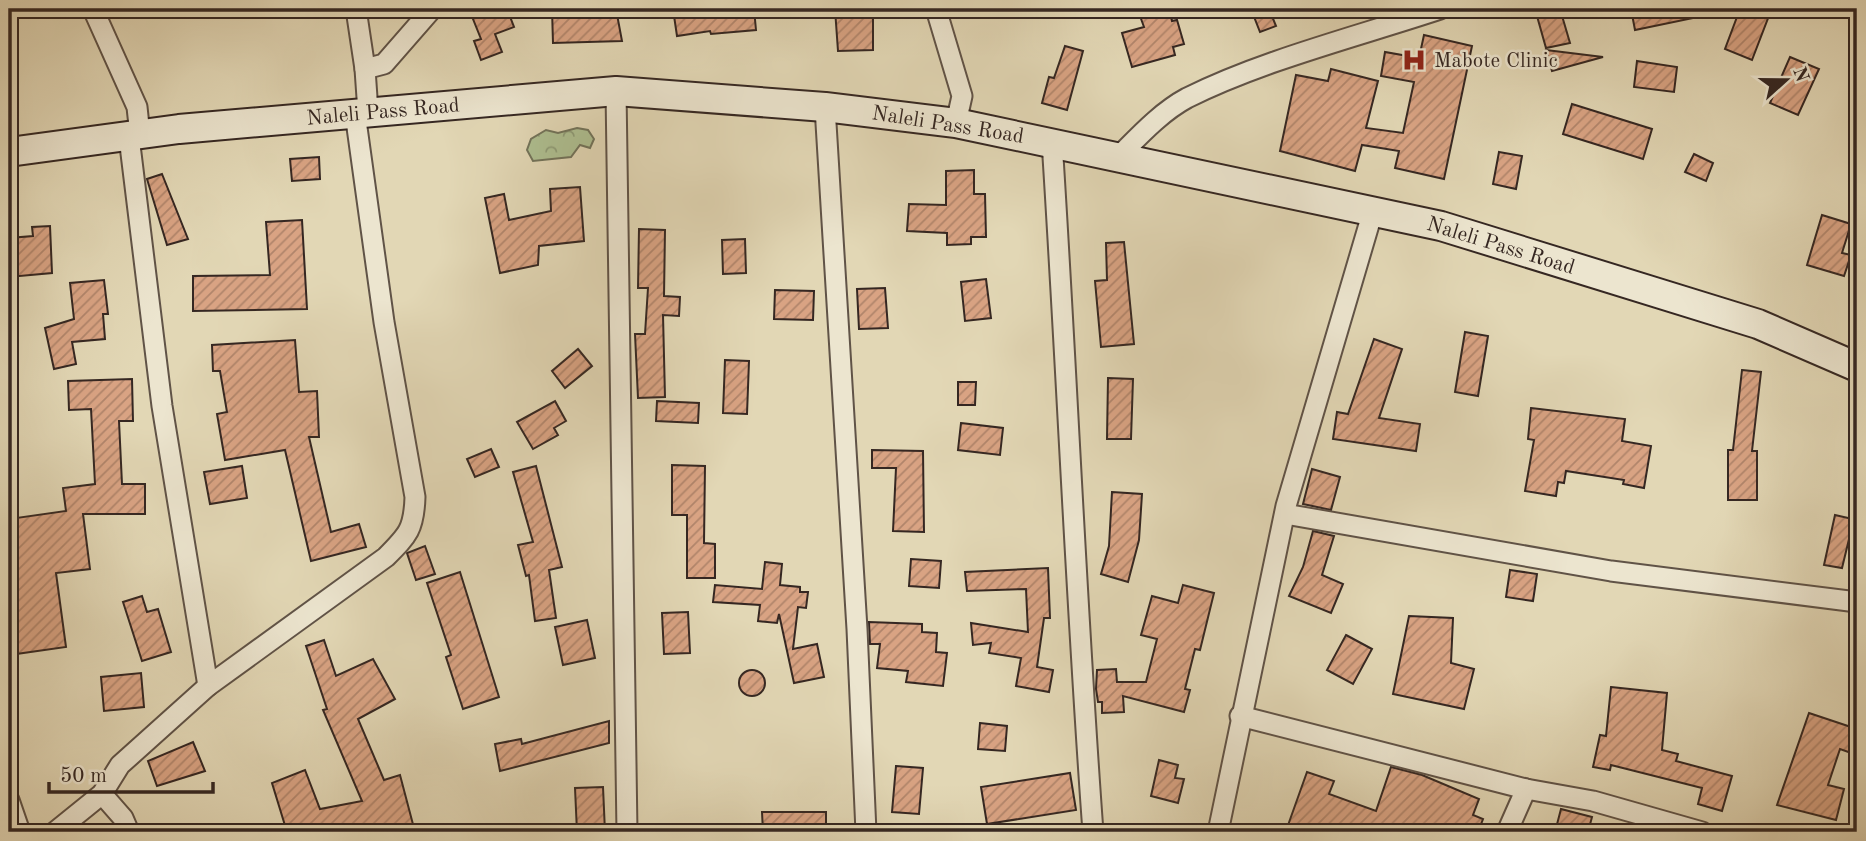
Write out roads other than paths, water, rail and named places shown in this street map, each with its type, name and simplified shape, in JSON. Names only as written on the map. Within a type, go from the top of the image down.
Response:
[{"type":"main road","name":"Naleli Pass Road","points":[[9,152],[362,112],[616,91],[825,107],[956,123],[1052,141],[1441,226],[1758,324],[1857,367]]},
{"type":"street","points":[[93,9],[137,107],[134,136],[162,406],[208,687]]},
{"type":"street","points":[[55,832],[102,794],[120,765],[208,687],[386,557],[409,534],[415,516],[415,497],[384,321],[362,112],[365,69],[356,9]]},
{"type":"street","points":[[365,69],[384,64],[432,9]]},
{"type":"street","points":[[936,9],[962,96],[956,123]]},
{"type":"street","points":[[1118,157],[1149,125],[1186,99],[1272,65],[1440,9]]},
{"type":"street","points":[[616,91],[627,832]]},
{"type":"street","points":[[825,107],[857,629],[866,832]]},
{"type":"street","points":[[1052,141],[1072,449],[1079,640],[1093,832]]},
{"type":"street","points":[[1218,832],[1240,716],[1285,514],[1373,211]]},
{"type":"street","points":[[1285,514],[1611,571],[1857,602]]},
{"type":"street","points":[[1240,716],[1526,789],[1592,801],[1702,832]]},
{"type":"street","points":[[1507,832],[1526,789]]},
{"type":"street","points":[[102,794],[123,818],[129,832]]},
{"type":"street","points":[[9,800],[20,832]]},
{"type":"place","name":"Mabote Clinic","points":[[1414,60]]}]
